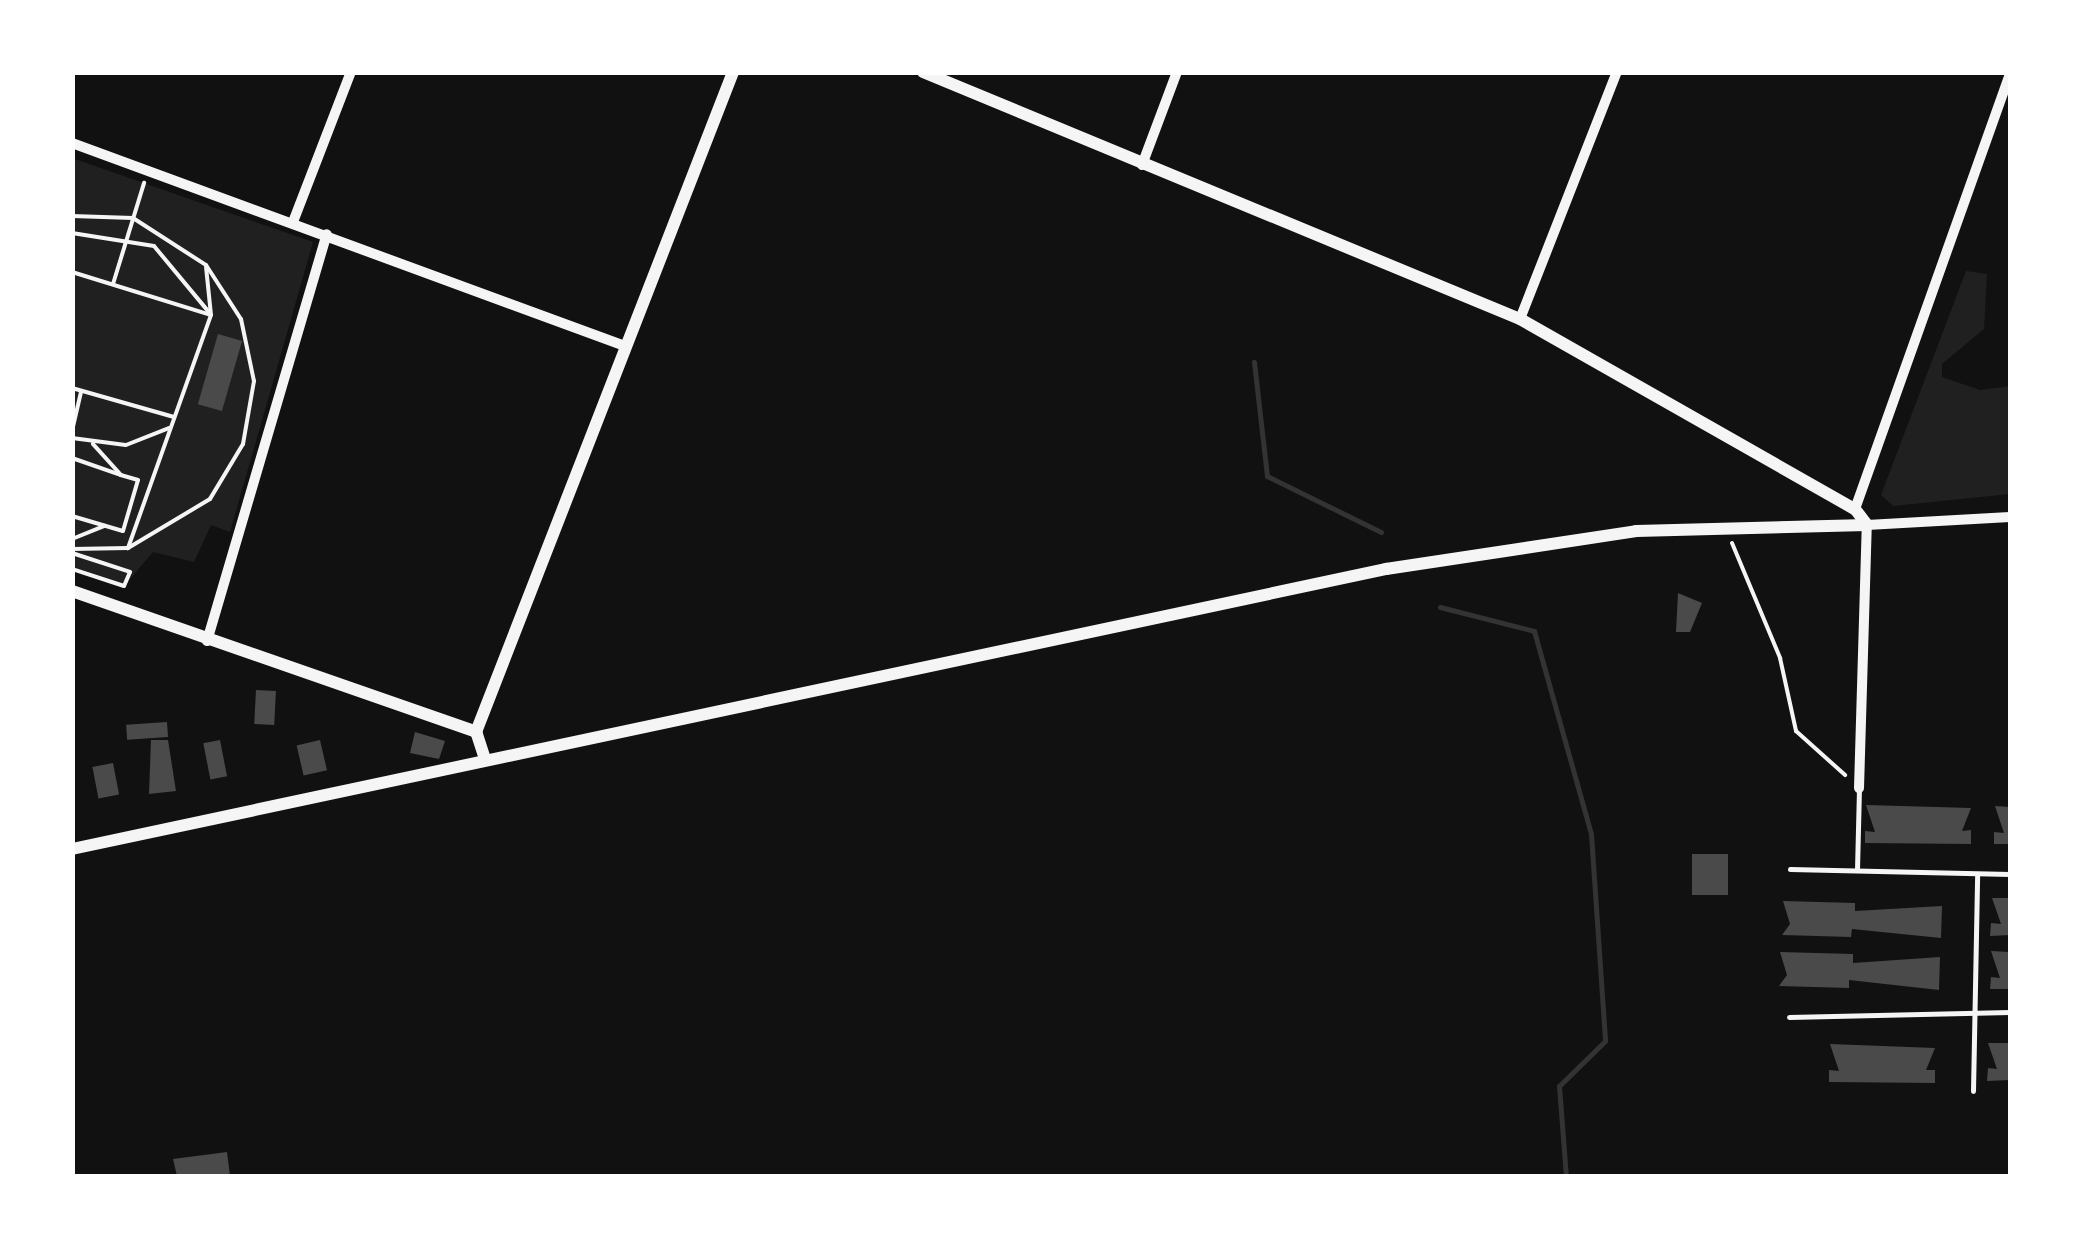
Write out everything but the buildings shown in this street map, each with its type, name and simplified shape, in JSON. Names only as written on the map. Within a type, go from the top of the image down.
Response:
[{"type":"street","points":[[293,222],[350,72]]},
{"type":"street","points":[[485,759],[476,732],[733,72]]},
{"type":"street","points":[[923,72],[949,78],[1142,165],[1520,319],[1856,508],[1867,525],[1858,788]]},
{"type":"street","points":[[1142,165],[1177,72]]},
{"type":"street","points":[[1520,319],[1617,72]]},
{"type":"street","points":[[1856,508],[2010,73]]},
{"type":"street","points":[[72,144],[625,346]]},
{"type":"street","points":[[206,643],[327,234]]},
{"type":"street","points":[[72,849],[1386,569],[1724,526],[1867,525],[2010,517]]},
{"type":"street","points":[[72,591],[206,643],[476,732]]},
{"type":"lane","points":[[1857,870],[1858,788]]},
{"type":"lane","points":[[1790,869],[2010,874]]},
{"type":"lane","points":[[1973,1092],[1977,876]]},
{"type":"lane","points":[[1789,1017],[2010,1012]]},
{"type":"path","points":[[113,284],[148,172]]},
{"type":"path","points":[[72,216],[133,218],[206,265],[251,350],[248,429],[210,499],[128,548],[72,551]]},
{"type":"path","points":[[72,233],[128,235],[180,268],[211,315]]},
{"type":"path","points":[[128,548],[211,315],[206,265]]},
{"type":"path","points":[[72,272],[211,315]]},
{"type":"path","points":[[72,388],[175,417]]},
{"type":"path","points":[[81,390],[72,434],[105,449],[121,475]]},
{"type":"path","points":[[81,440],[138,442],[175,417]]},
{"type":"path","points":[[72,458],[138,480],[123,531],[72,516]]},
{"type":"path","points":[[72,539],[104,526]]},
{"type":"path","points":[[1724,526],[1765,614],[1796,732],[1858,788]]},
{"type":"path","points":[[72,551],[130,572],[124,586],[72,569]]},
{"type":"shaded area","points":[[72,158],[313,242],[230,532],[211,525],[194,562],[153,552],[124,586],[73,569]]},
{"type":"shaded area","points":[[1966,271],[1987,274],[1984,329],[1942,364],[1942,377],[1980,390],[2010,386],[2010,494],[1893,506],[1881,495]]},
{"type":"waterway","points":[[1254,362],[1267,476],[1381,532]]},
{"type":"waterway","points":[[1440,607],[1534,631],[1591,834],[1605,1041],[1559,1086],[1566,1176]]}]
